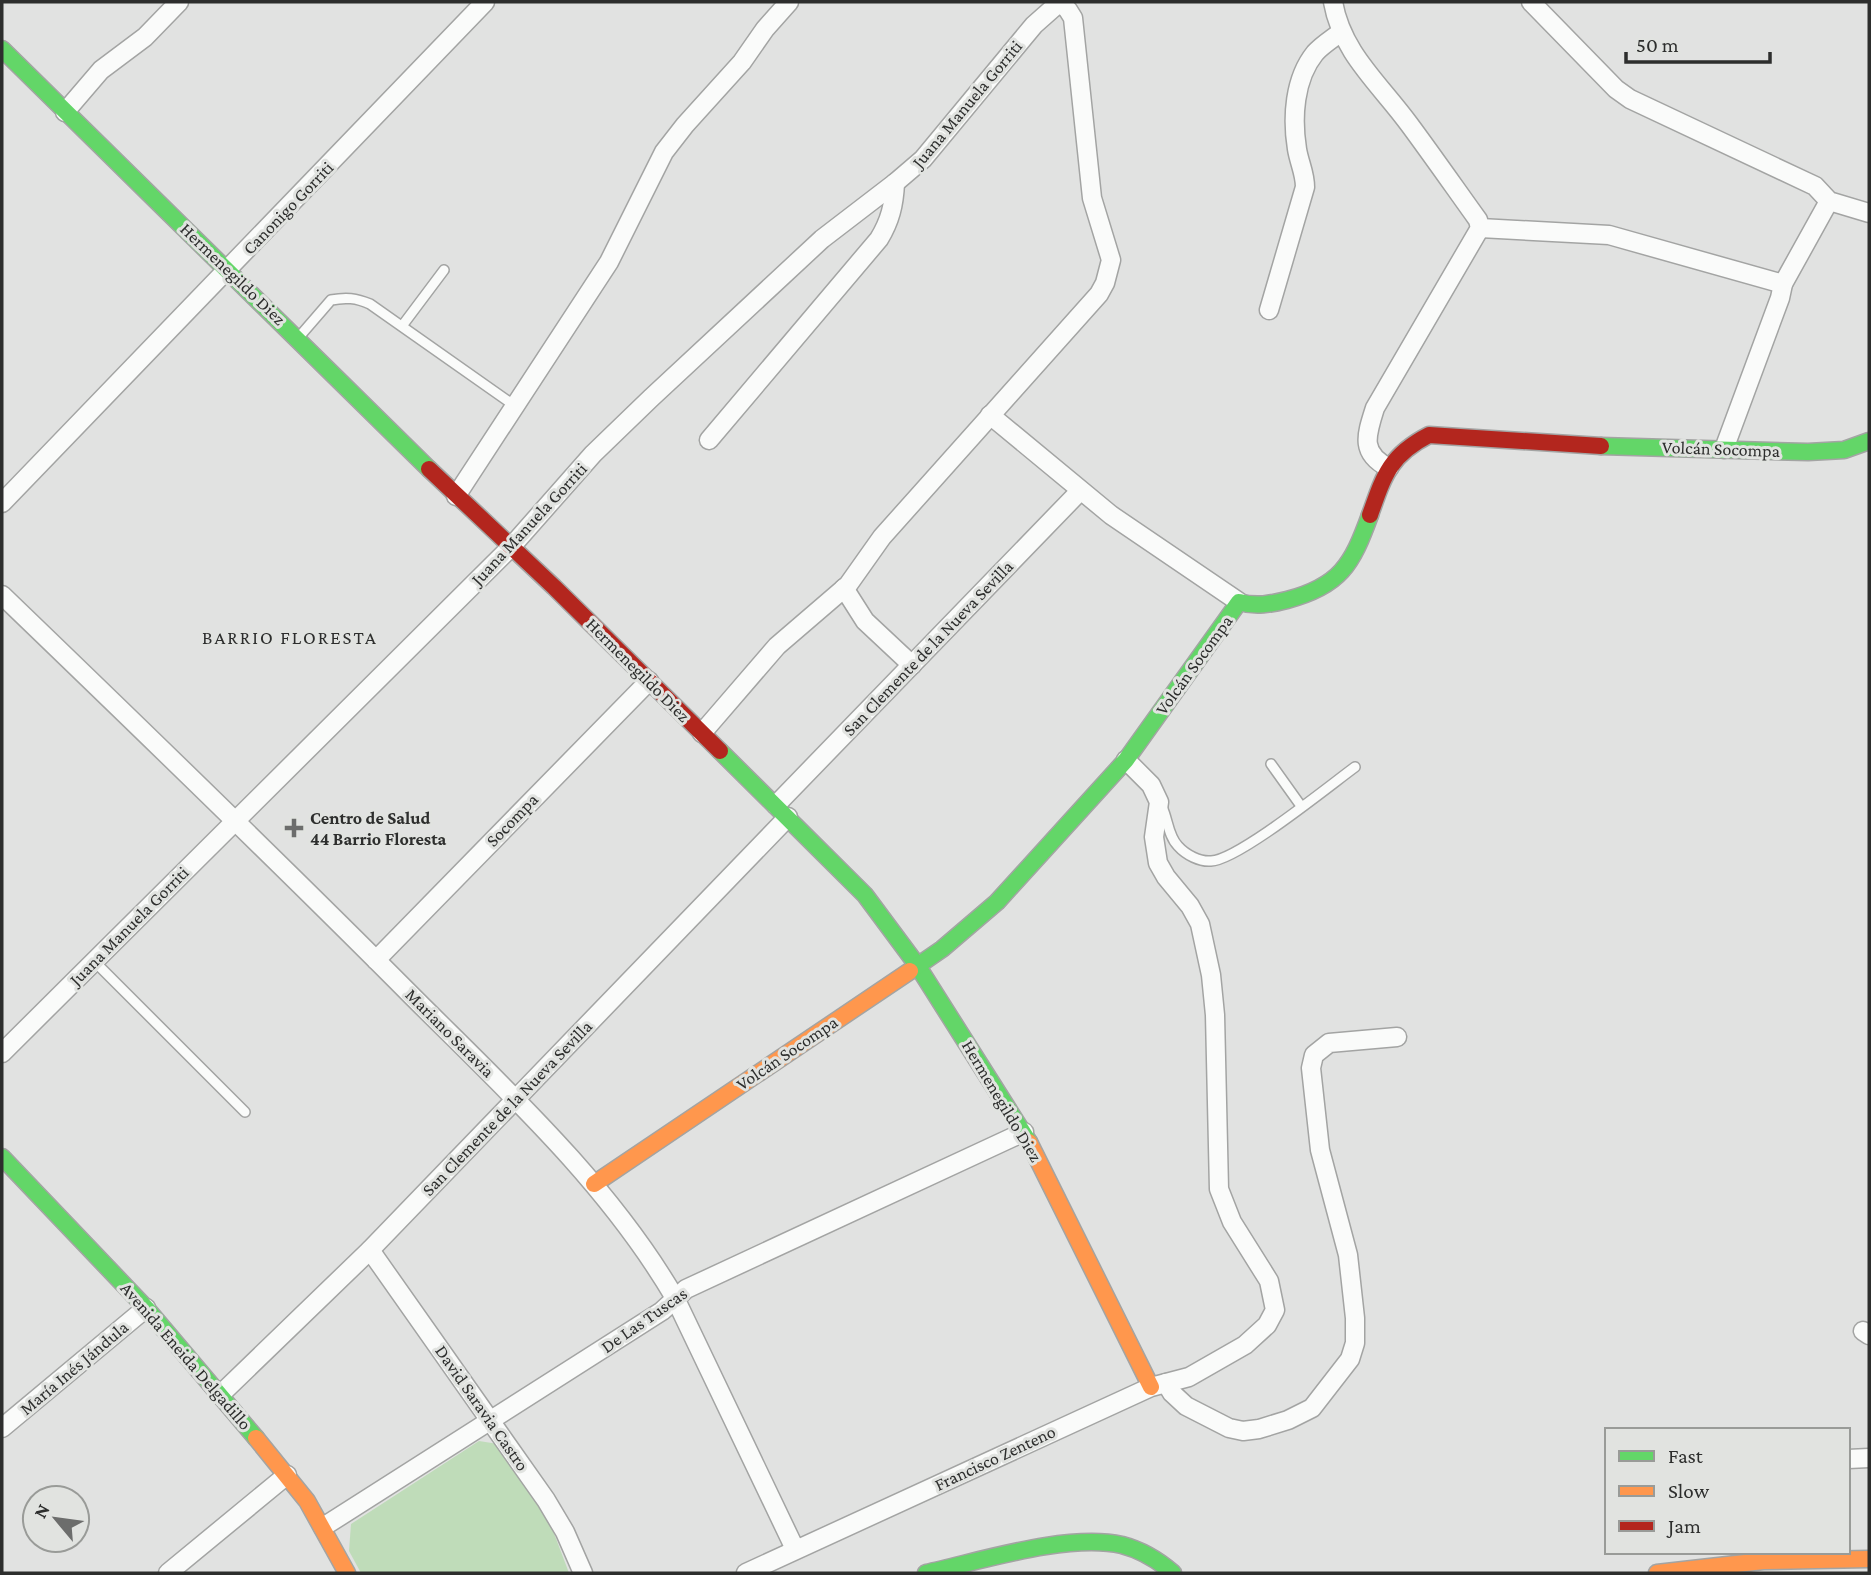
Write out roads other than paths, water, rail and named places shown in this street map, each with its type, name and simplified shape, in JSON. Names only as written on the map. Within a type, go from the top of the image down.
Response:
[{"type":"street","points":[[65,111],[101,70],[153,30],[179,2]]},
{"type":"street","name":"Canonigo Gorriti","points":[[2,503],[485,2]]},
{"type":"street","points":[[456,496],[609,262],[664,152],[742,62],[765,29],[789,2]]},
{"type":"street","points":[[702,733],[777,646],[844,588],[882,537],[1099,294],[1110,270],[1111,260],[1092,198],[1073,19],[1060,2]]},
{"type":"street","name":"Juana Manuela Gorriti","points":[[2,1054],[511,547],[593,454],[822,239],[923,159],[1034,25],[1060,2]]},
{"type":"street","points":[[1334,2],[1341,32],[1357,59],[1407,121],[1470,209],[1480,228]]},
{"type":"street","points":[[1531,2],[1616,89],[1630,99],[1815,186],[1829,201],[1869,213]]},
{"type":"street","points":[[1269,310],[1305,187],[1305,176],[1297,148],[1298,85],[1316,52],[1341,32]]},
{"type":"street","name":"Hermenegildo Diez","points":[[2,49],[865,895],[917,965],[1024,1132],[1158,1385]]},
{"type":"street","points":[[709,440],[879,239],[890,222],[895,183]]},
{"type":"street","points":[[1724,449],[1783,284],[1829,201]]},
{"type":"street","points":[[1480,228],[1609,234],[1783,284]]},
{"type":"street","points":[[1389,468],[1376,461],[1369,453],[1367,438],[1375,408],[1480,228]]},
{"type":"street","points":[[990,415],[1111,515],[1239,602]]},
{"type":"street","name":"Volcán Socompa","points":[[594,1184],[917,965],[997,902],[1126,760],[1239,602],[1251,607],[1312,593],[1328,585],[1340,573],[1354,552],[1389,468],[1409,443],[1429,435],[1603,446],[1834,451],[1869,441]]},
{"type":"street","name":"San Clemente de la Nueva Sevilla","points":[[221,1394],[370,1250],[515,1099],[782,811],[912,666],[1080,491]]},
{"type":"street","points":[[844,588],[864,621],[912,666]]},
{"type":"street","name":"Mariano Saravia","points":[[2,594],[235,819],[515,1099],[594,1184],[659,1271],[675,1298],[795,1549]]},
{"type":"street","name":"Socompa","points":[[376,960],[649,681]]},
{"type":"street","points":[[1126,760],[1152,785],[1159,802]]},
{"type":"street","name":"Francisco Zenteno","points":[[746,1573],[1158,1385],[1189,1377],[1245,1345],[1267,1325],[1275,1310],[1269,1280],[1232,1222],[1219,1189],[1215,1015],[1211,975],[1200,925],[1190,906],[1166,877],[1155,855],[1154,837],[1159,802]]},
{"type":"street","points":[[1158,1385],[1186,1406],[1229,1428],[1243,1431],[1259,1429],[1289,1420],[1312,1408],[1350,1359],[1355,1343],[1355,1318],[1348,1255],[1320,1150],[1311,1068],[1314,1055],[1329,1043],[1397,1037]]},
{"type":"street","name":"De Las Tuscas","points":[[323,1527],[662,1311],[686,1289],[1024,1132]]},
{"type":"street","name":"Avenida Eneida Delgadillo","points":[[2,1157],[146,1308],[221,1394],[287,1475],[323,1527],[347,1573]]},
{"type":"street","name":"David Saravia Castro","points":[[370,1250],[492,1421],[554,1514],[583,1573]]},
{"type":"street","name":"María Inés Jándula","points":[[2,1428],[146,1308]]},
{"type":"street","points":[[1850,1459],[1869,1458]]},
{"type":"street","points":[[168,1573],[287,1475]]},
{"type":"street","points":[[926,1573],[1040,1549],[1107,1543],[1129,1547],[1149,1555],[1173,1573]]},
{"type":"street","points":[[1657,1573],[1736,1562],[1869,1559]]},
{"type":"lane","points":[[402,326],[444,270]]},
{"type":"lane","points":[[298,339],[331,300],[352,297],[360,299],[514,406]]},
{"type":"lane","points":[[1271,764],[1301,806]]},
{"type":"lane","points":[[1159,802],[1167,816],[1172,838],[1179,847],[1199,860],[1213,862],[1252,843],[1355,767]]},
{"type":"lane","points":[[94,961],[245,1112]]},
{"type":"place","name":"Centro de Salud 44 Barrio Floresta","points":[[294,828]]},
{"type":"district","name":"BARRIO FLORESTA","points":[[290,637]]}]
